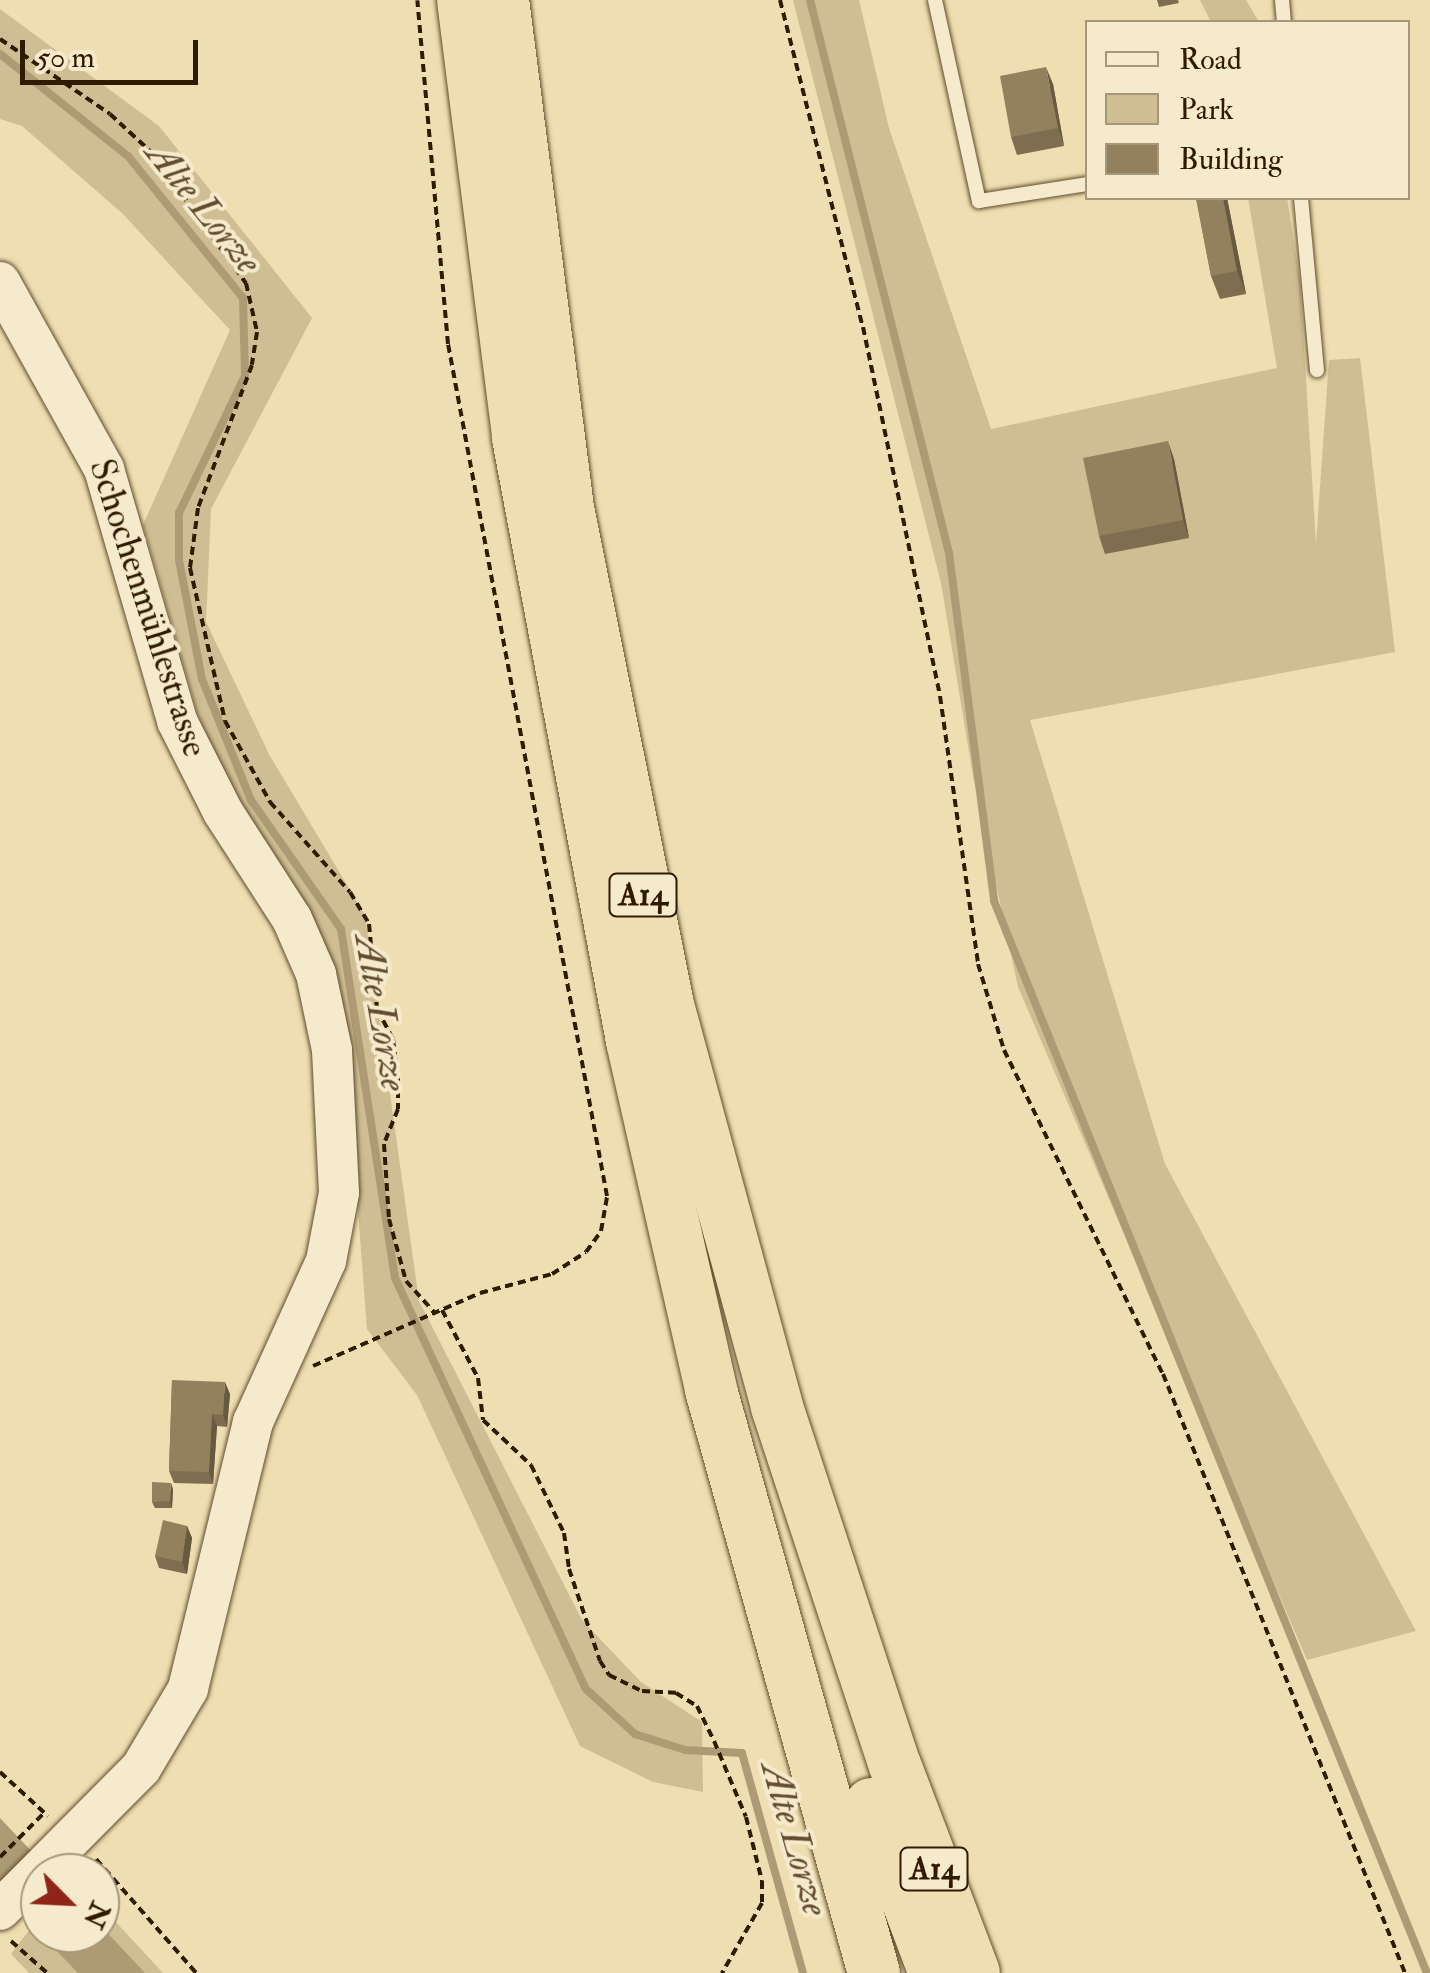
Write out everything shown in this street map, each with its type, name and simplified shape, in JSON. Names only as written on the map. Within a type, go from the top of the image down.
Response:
[{"type":"highway","name":"A14","points":[[463,0],[518,438],[600,877],[668,1164],[752,1459],[935,1973]]},
{"type":"highway","name":"A14","points":[[503,0],[568,508],[672,1022],[736,1266],[822,1549],[974,1973]]},
{"type":"highway","points":[[600,877],[706,1371],[874,1973]]},
{"type":"street","name":"Schochenmühlestrasse","points":[[0,282],[104,469],[177,722],[223,812],[292,919],[316,974],[332,1050],[338,1193],[326,1261],[242,1458],[188,1689],[150,1756],[59,1835],[2,1916]]},
{"type":"lane","points":[[935,0],[979,201],[1085,184]]},
{"type":"lane","points":[[1300,200],[1316,370]]},
{"type":"path","points":[[274,1378],[426,1320],[442,1310],[552,1274],[586,1252],[601,1230],[607,1196],[448,344],[418,0]]},
{"type":"path","points":[[780,0],[863,328],[940,696],[978,964],[1004,1050],[1163,1374],[1405,1973]]},
{"type":"path","points":[[0,39],[110,114],[152,152],[246,282],[257,332],[252,365],[198,508],[190,568],[225,720],[270,802],[350,892],[369,924],[378,1009],[393,1039],[398,1076],[398,1109],[384,1144],[389,1219],[406,1281],[435,1313]]},
{"type":"path","points":[[442,1310],[478,1378],[483,1420],[530,1465],[564,1533],[569,1569],[600,1661],[609,1675],[642,1692],[676,1693],[697,1706],[746,1817],[762,1903],[722,1973]]},
{"type":"path","points":[[0,1772],[196,1973]]},
{"type":"path","points":[[0,1856],[38,1819],[59,1835]]},
{"type":"path","points":[[2,1916],[48,1973]]},
{"type":"green space","points":[[793,0],[859,0],[889,128],[991,429],[1277,368],[1248,200],[1287,200],[1300,281],[1316,544],[1329,360],[1360,358],[1395,652],[1030,720],[1165,1164],[1416,1631],[1307,1660],[1018,987],[973,776],[941,583]]},
{"type":"green space","points":[[1200,0],[1246,0],[1258,20],[1210,20]]},
{"type":"green space","points":[[0,9],[159,126],[312,318],[211,509],[206,622],[270,756],[365,915],[419,1301],[582,1620],[641,1682],[702,1722],[703,1792],[653,1782],[580,1746],[417,1395],[367,1329],[343,1014],[223,801],[143,525],[230,330],[123,214],[22,126],[0,119]]},
{"type":"green space","points":[[120,1927],[163,1973],[29,1973],[11,1954],[20,1942],[20,1953],[120,1953]]},
{"type":"shaded area","points":[[0,1818],[33,1853],[20,1853],[20,1914],[0,1893]]},
{"type":"shaded area","points":[[120,1946],[145,1973],[78,1973],[58,1953],[120,1953]]},
{"type":"building","points":[[1046,67],[1058,128],[1011,137],[1000,76]]},
{"type":"building","points":[[1196,200],[1223,200],[1237,271],[1211,276]]},
{"type":"building","points":[[1168,441],[1183,520],[1099,536],[1083,458]]},
{"type":"building","points":[[172,1380],[225,1382],[223,1415],[212,1414],[209,1472],[169,1471]]},
{"type":"building","points":[[152,1482],[171,1483],[170,1501],[152,1502]]},
{"type":"building","points":[[163,1520],[187,1526],[182,1562],[155,1556]]},
{"type":"waterway","points":[[810,0],[949,553],[994,901],[1427,1973]]},
{"type":"waterway","name":"Alte Lorze","points":[[0,54],[128,156],[243,298],[245,376],[179,513],[179,560],[202,679],[251,800],[341,929],[395,1278],[586,1689],[635,1734],[685,1750],[742,1753],[803,1973]]}]
